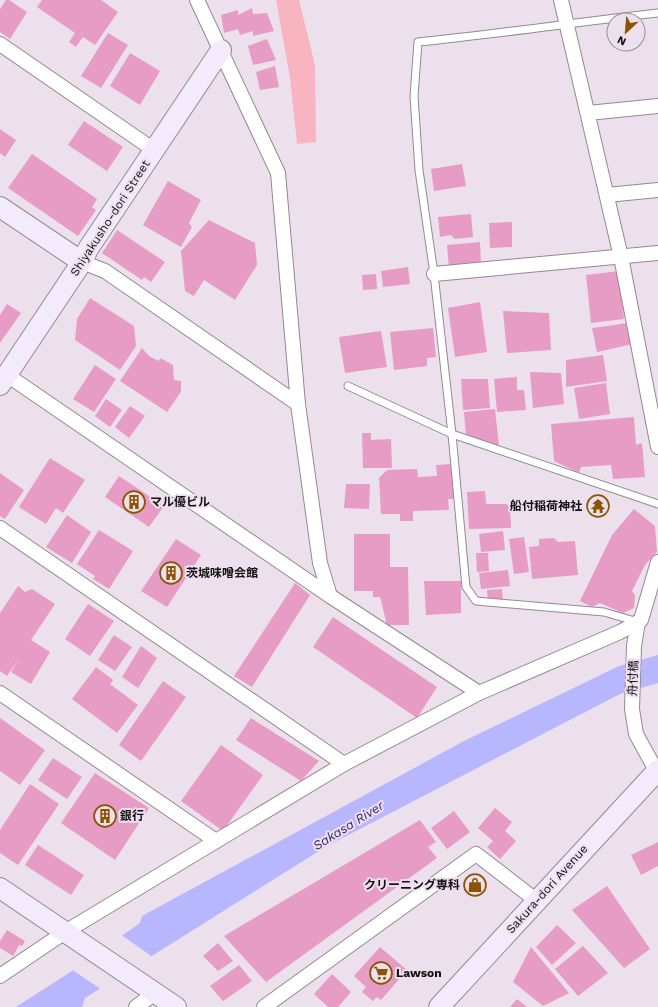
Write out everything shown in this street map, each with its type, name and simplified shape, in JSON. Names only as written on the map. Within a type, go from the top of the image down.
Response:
[{"type":"street","points":[[197,0],[278,173],[298,404],[320,563],[330,596]]},
{"type":"street","points":[[562,0],[621,256],[658,447]]},
{"type":"street","points":[[0,44],[154,150]]},
{"type":"street","name":"Shiyakusho-dori Street","points":[[4,380],[82,262],[88,249],[221,50]]},
{"type":"street","points":[[588,113],[658,106]]},
{"type":"street","points":[[607,195],[658,190]]},
{"type":"street","points":[[0,207],[82,262],[105,271],[298,404]]},
{"type":"street","points":[[434,274],[658,253]]},
{"type":"street","points":[[4,380],[479,693]]},
{"type":"street","points":[[0,528],[344,764]]},
{"type":"street","name":"舟付橋","points":[[657,769],[636,734],[632,709],[634,646],[638,622],[641,620],[658,562]]},
{"type":"street","points":[[0,976],[73,938],[216,840],[344,764],[479,693],[620,632],[638,622]]},
{"type":"street","points":[[0,692],[216,840]]},
{"type":"street","name":"Sakura-dori Avenue","points":[[439,1007],[657,769]]},
{"type":"street","points":[[264,1007],[476,854],[537,900]]},
{"type":"street","points":[[0,888],[176,1007]]},
{"type":"street","points":[[136,1007],[150,990]]},
{"type":"lane","points":[[638,622],[604,612],[476,601],[466,587],[452,434],[434,274],[419,170],[415,104],[418,42],[491,35],[567,23],[658,13]]},
{"type":"lane","points":[[348,386],[452,434],[658,504]]},
{"type":"shaded area","points":[[276,0],[299,0],[315,65],[316,142],[297,144],[290,78]]},
{"type":"water","name":"Sakasa River","points":[[658,655],[658,683],[620,694],[327,846],[85,998],[82,1007],[16,1007],[72,971],[140,923],[142,916],[464,741],[619,666]]},
{"type":"pier","points":[[120,934],[154,958],[102,990],[71,969]]},
{"type":"building","points":[[6,0],[9,0],[27,12],[10,39],[0,32],[0,9]]},
{"type":"building","points":[[42,0],[101,0],[118,12],[95,45],[83,37],[76,47],[69,42],[75,33],[37,7]]},
{"type":"building","points":[[252,8],[253,14],[267,13],[274,31],[253,36],[253,31],[240,35],[238,29],[224,33],[221,15],[238,10],[238,15]]},
{"type":"building","points":[[108,33],[128,45],[101,88],[81,76]]},
{"type":"building","points":[[267,39],[276,60],[253,65],[248,46]]},
{"type":"building","points":[[130,53],[160,71],[140,105],[110,86]]},
{"type":"building","points":[[275,66],[279,87],[260,90],[256,72]]},
{"type":"building","points":[[84,121],[123,147],[107,171],[68,145]]},
{"type":"building","points":[[0,129],[16,140],[5,157],[0,153]]},
{"type":"building","points":[[32,154],[97,199],[92,207],[96,210],[78,236],[8,188]]},
{"type":"building","points":[[462,164],[466,186],[434,191],[431,169]]},
{"type":"building","points":[[168,181],[201,200],[189,223],[192,227],[181,247],[143,225]]},
{"type":"building","points":[[471,214],[473,237],[455,239],[451,235],[440,237],[438,217]]},
{"type":"building","points":[[209,220],[255,243],[257,265],[235,300],[204,280],[194,296],[185,291],[181,251]]},
{"type":"building","points":[[512,222],[512,247],[490,248],[489,223]]},
{"type":"building","points":[[117,230],[165,262],[151,282],[144,277],[142,280],[102,253]]},
{"type":"building","points":[[480,242],[481,266],[449,268],[447,245]]},
{"type":"building","points":[[408,267],[410,284],[383,287],[381,271]]},
{"type":"building","points":[[619,271],[624,319],[591,323],[586,275]]},
{"type":"building","points":[[376,274],[377,289],[363,290],[362,275]]},
{"type":"building","points":[[90,298],[134,326],[136,346],[120,370],[75,340],[77,319]]},
{"type":"building","points":[[480,302],[487,352],[455,357],[448,308]]},
{"type":"building","points":[[7,304],[21,313],[0,343],[0,315]]},
{"type":"building","points":[[503,311],[549,313],[551,350],[507,353]]},
{"type":"building","points":[[628,323],[633,344],[597,352],[592,328]]},
{"type":"building","points":[[433,328],[436,357],[427,358],[427,366],[394,370],[390,332]]},
{"type":"building","points":[[381,331],[387,367],[345,373],[339,337]]},
{"type":"building","points":[[142,348],[149,356],[159,361],[160,358],[173,365],[174,380],[181,381],[181,392],[167,412],[120,381]]},
{"type":"building","points":[[603,355],[607,381],[566,387],[566,360]]},
{"type":"building","points":[[95,365],[116,379],[94,412],[73,399]]},
{"type":"building","points":[[530,372],[561,373],[564,404],[533,408]]},
{"type":"building","points":[[517,377],[517,390],[524,390],[526,410],[497,412],[494,379]]},
{"type":"building","points":[[461,379],[488,379],[490,408],[463,410]]},
{"type":"building","points":[[606,383],[610,414],[579,419],[574,388]]},
{"type":"building","points":[[106,399],[122,410],[110,427],[95,416]]},
{"type":"building","points":[[130,406],[145,416],[129,438],[115,427]]},
{"type":"building","points":[[495,409],[499,446],[466,437],[464,412]]},
{"type":"building","points":[[634,417],[636,445],[642,443],[645,477],[613,479],[611,465],[581,467],[579,473],[554,461],[551,424]]},
{"type":"building","points":[[362,433],[371,433],[371,440],[391,439],[392,468],[363,468]]},
{"type":"building","points":[[50,458],[85,480],[63,513],[56,508],[46,524],[19,507]]},
{"type":"building","points":[[452,464],[454,499],[448,499],[449,510],[413,511],[413,521],[400,521],[400,514],[381,514],[379,478],[387,470],[417,469],[418,477],[437,476],[436,465]]},
{"type":"building","points":[[0,473],[24,490],[5,519],[0,516]]},
{"type":"building","name":"マル優ビル","points":[[119,476],[164,506],[149,527],[105,497]]},
{"type":"building","points":[[346,484],[370,484],[369,509],[344,508]]},
{"type":"building","points":[[485,491],[486,504],[506,504],[510,506],[511,528],[469,529],[467,492]]},
{"type":"building","points":[[634,509],[655,526],[657,552],[645,565],[632,591],[635,595],[634,608],[623,613],[600,603],[592,607],[580,601],[612,535]]},
{"type":"building","points":[[67,515],[91,532],[72,563],[46,547]]},
{"type":"building","points":[[99,530],[133,551],[109,589],[93,579],[95,576],[77,564]]},
{"type":"building","points":[[503,531],[505,550],[481,552],[479,534]]},
{"type":"building","points":[[354,534],[390,534],[390,567],[408,567],[409,625],[387,625],[380,597],[373,597],[373,591],[354,591]]},
{"type":"building","points":[[524,537],[529,572],[514,574],[509,539]]},
{"type":"building","points":[[554,538],[558,542],[575,541],[578,575],[532,579],[529,547],[539,546],[539,539]]},
{"type":"building","name":"茨城味噌会館","points":[[176,539],[201,555],[167,607],[141,591]]},
{"type":"building","points":[[476,553],[488,553],[489,571],[477,572]]},
{"type":"building","points":[[508,570],[510,586],[481,589],[479,573]]},
{"type":"building","points":[[424,581],[461,581],[461,613],[426,615]]},
{"type":"building","points":[[295,583],[310,595],[252,687],[234,676]]},
{"type":"building","points":[[18,586],[25,592],[32,589],[55,604],[31,640],[50,652],[31,684],[11,672],[19,658],[7,676],[0,671],[0,613]]},
{"type":"building","points":[[502,589],[503,601],[488,602],[487,590]]},
{"type":"building","points":[[88,604],[114,621],[90,656],[65,639]]},
{"type":"building","points":[[333,617],[437,687],[417,718],[313,647]]},
{"type":"building","points":[[114,635],[132,647],[115,671],[98,660]]},
{"type":"building","points":[[141,646],[157,658],[138,688],[122,677]]},
{"type":"building","points":[[96,667],[113,680],[110,684],[138,705],[117,733],[72,699]]},
{"type":"building","points":[[163,681],[186,697],[141,761],[119,745]]},
{"type":"building","points":[[0,718],[45,750],[20,785],[0,771]]},
{"type":"building","points":[[251,718],[319,761],[301,781],[236,740]]},
{"type":"building","points":[[221,745],[263,775],[223,831],[181,801]]},
{"type":"building","points":[[53,758],[82,777],[67,799],[38,780]]},
{"type":"building","name":"銀行","points":[[95,773],[149,808],[115,860],[61,823]]},
{"type":"building","points":[[30,784],[59,804],[18,865],[0,853],[0,830]]},
{"type":"building","points":[[495,808],[512,822],[505,831],[516,841],[500,859],[487,847],[493,841],[478,828]]},
{"type":"building","points":[[454,811],[470,832],[447,849],[431,828]]},
{"type":"building","points":[[420,820],[436,842],[428,847],[437,858],[266,982],[224,936]]},
{"type":"building","points":[[658,842],[658,866],[641,875],[631,855]]},
{"type":"building","points":[[38,845],[84,875],[71,895],[25,865]]},
{"type":"building","points":[[607,886],[650,949],[624,968],[572,910]]},
{"type":"building","points":[[557,925],[576,943],[552,965],[536,947]]},
{"type":"building","points":[[7,930],[25,941],[22,946],[19,945],[13,956],[0,948],[0,941]]},
{"type":"building","points":[[218,943],[233,961],[218,971],[203,956]]},
{"type":"building","points":[[583,946],[608,973],[578,996],[555,969]]},
{"type":"building","name":"Lawson","points":[[380,947],[407,970],[381,1000],[377,997],[373,1001],[362,992],[366,987],[354,976]]},
{"type":"building","points":[[531,947],[569,993],[543,1006],[513,982]]},
{"type":"building","points":[[239,965],[252,981],[223,1001],[210,986]]},
{"type":"building","points":[[332,974],[351,992],[338,1007],[328,1007],[314,994]]},
{"type":"building","points":[[517,999],[527,1007],[510,1007]]},
{"type":"place","name":"マル優ビル","points":[[134,502]]},
{"type":"place","name":"船付稲荷神社","points":[[598,506]]},
{"type":"place","name":"茨城味噌会館","points":[[171,573]]},
{"type":"place","name":"銀行","points":[[105,816]]},
{"type":"place","name":"クリーニング専科","points":[[475,885]]},
{"type":"place","name":"Lawson","points":[[381,973]]}]
